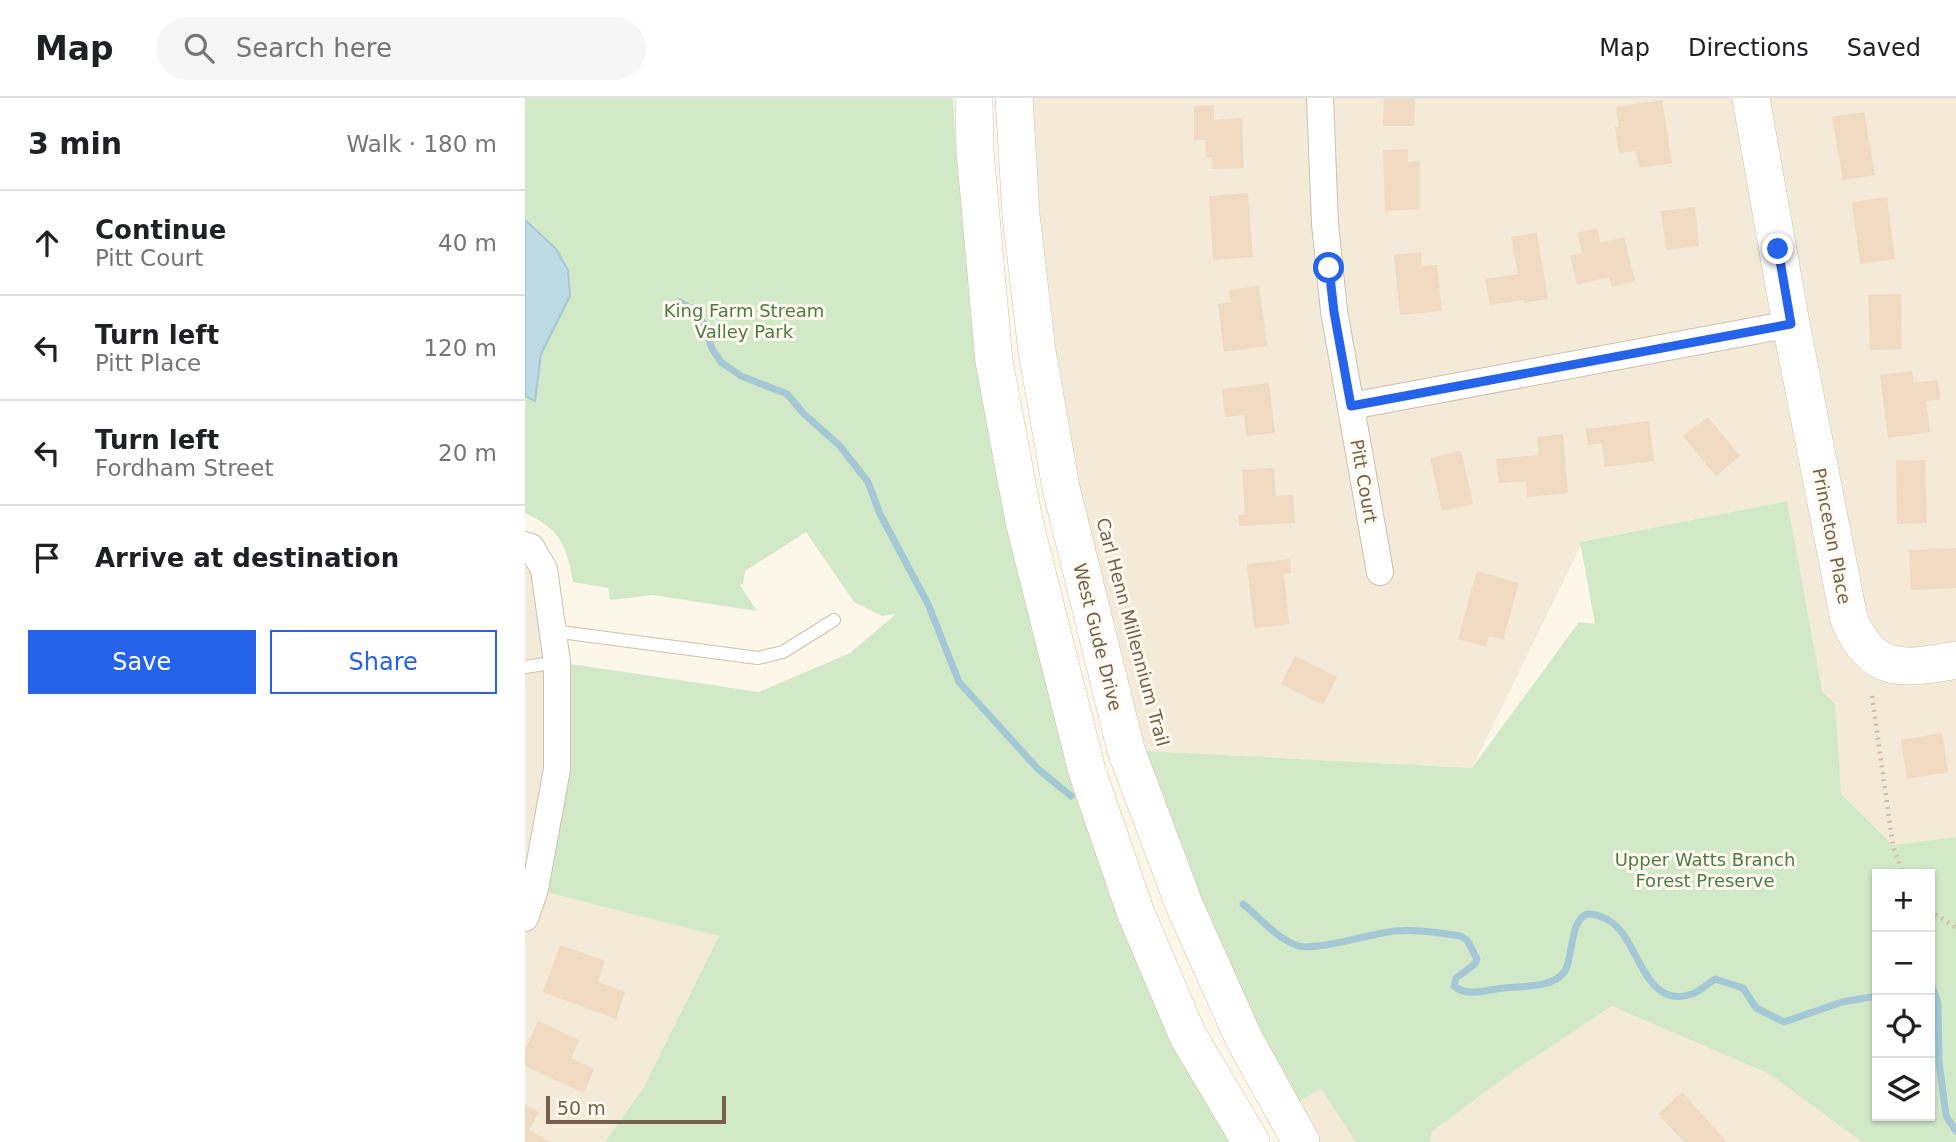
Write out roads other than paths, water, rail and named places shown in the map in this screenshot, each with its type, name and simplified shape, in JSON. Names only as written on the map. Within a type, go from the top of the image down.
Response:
[{"type":"main road","points":[[974,98],[975,150],[994,361],[1024,522],[1087,771],[1135,912],[1188,1036],[1242,1139],[1283,1110]]},
{"type":"main road","name":"West Gude Drive","points":[[1014,98],[1021,215],[1037,351],[1061,488],[1126,750],[1185,907],[1244,1038],[1300,1142]]},
{"type":"main road","name":"Princeton Place","points":[[1751,98],[1791,324],[1849,619],[1857,638],[1875,657],[1899,667],[1918,667],[1956,660]]},
{"type":"street","name":"Pitt Court","points":[[1320,98],[1325,224],[1334,312],[1380,572]]},
{"type":"street","points":[[1351,406],[1791,324]]},
{"type":"street","points":[[525,918],[535,889],[557,769],[557,662],[553,631],[544,569],[528,546]]},
{"type":"lane","points":[[553,631],[758,658],[783,652],[834,620]]},
{"type":"lane","points":[[525,667],[557,662]]},
{"type":"water","points":[[525,220],[556,249],[568,270],[570,296],[541,354],[535,401],[525,396]]},
{"type":"waterway","points":[[680,302],[695,311],[705,325],[712,349],[721,362],[741,376],[787,394],[804,414],[840,446],[868,482],[880,514],[928,604],[959,682],[1038,769],[1071,796]]},
{"type":"waterway","points":[[1243,904],[1277,934],[1299,946],[1318,946],[1395,931],[1460,936],[1467,940],[1477,959],[1475,964],[1456,978],[1454,986],[1465,992],[1537,985],[1560,977],[1568,965],[1578,923],[1582,917],[1591,914],[1608,920],[1619,929],[1652,983],[1662,992],[1675,996],[1695,993],[1715,979],[1743,988],[1756,1008],[1784,1022],[1842,1002],[1872,997]]},
{"type":"waterway","points":[[1935,995],[1938,1003],[1939,1061],[1946,1116],[1956,1131]]},
{"type":"park label","name":"King Farm Stream Valley Park","points":[[744,320]]},
{"type":"park label","name":"Upper Watts Branch Forest Preserve","points":[[1705,869]]}]
